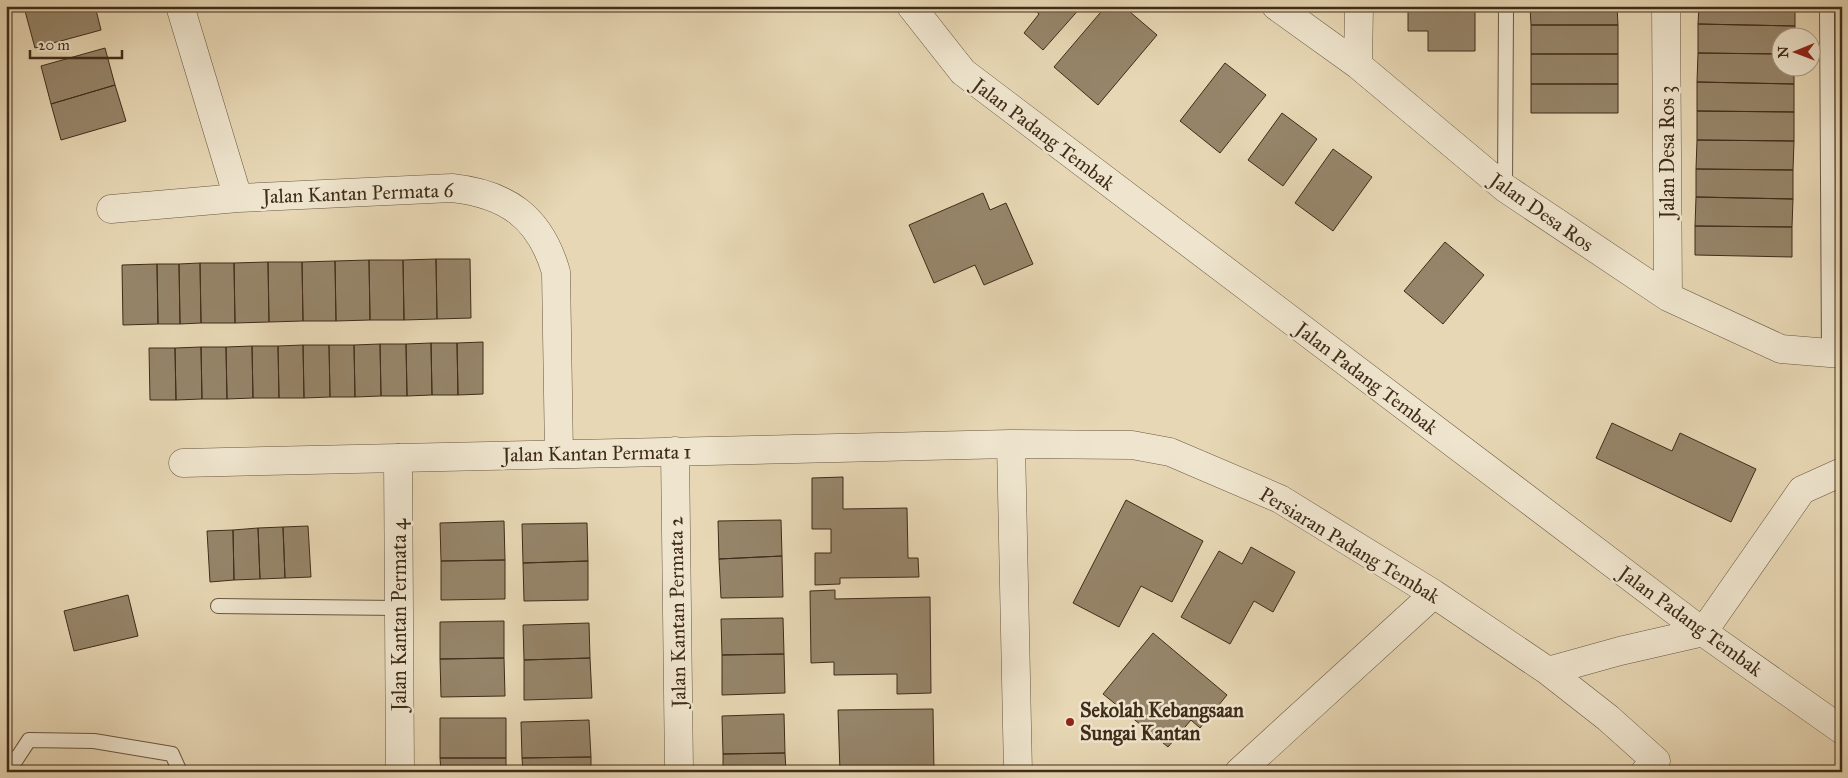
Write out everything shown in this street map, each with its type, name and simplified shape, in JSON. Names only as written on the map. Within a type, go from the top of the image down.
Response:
[{"type":"street","points":[[180,6],[238,198]]},
{"type":"street","name":"Jalan Padang Tembak","points":[[910,6],[963,72],[1703,632],[1842,730]]},
{"type":"street","name":"Jalan Desa Ros","points":[[1276,6],[1358,65],[1505,188],[1668,297],[1781,349],[1835,353]]},
{"type":"street","points":[[1358,65],[1359,6]]},
{"type":"street","name":"Jalan Desa Ros 3","points":[[1666,6],[1668,297]]},
{"type":"street","name":"Jalan Kantan Permata 6","points":[[111,209],[238,198],[452,188],[473,190],[510,204],[533,225],[548,250],[556,272],[559,454]]},
{"type":"street","points":[[1011,444],[1018,772]]},
{"type":"street","name":"Jalan Kantan Permata 1","points":[[182,463],[1011,444]]},
{"type":"street","name":"Persiaran Padang Tembak","points":[[1011,444],[1132,445],[1170,452],[1280,499],[1434,594],[1548,671],[1608,718],[1656,761],[1646,772]]},
{"type":"street","name":"Jalan Kantan Permata 2","points":[[675,451],[679,772]]},
{"type":"street","name":"Jalan Kantan Permata 4","points":[[398,458],[400,772]]},
{"type":"street","points":[[1548,671],[1620,651],[1703,632],[1802,490],[1842,472]]},
{"type":"street","points":[[1239,772],[1434,594]]},
{"type":"lane","points":[[1505,188],[1506,6]]},
{"type":"lane","points":[[1827,6],[1835,353]]},
{"type":"lane","points":[[218,606],[399,608]]},
{"type":"lane","points":[[8,772],[29,740],[94,741],[172,754],[180,772]]},
{"type":"building","points":[[41,6],[95,6],[101,30],[35,48],[25,11]]},
{"type":"building","points":[[1030,6],[1082,6],[1043,50],[1024,33],[1039,14]]},
{"type":"building","points":[[1106,6],[1123,6],[1157,35],[1098,105],[1054,67]]},
{"type":"building","points":[[1408,6],[1475,6],[1475,51],[1428,51],[1428,31],[1408,31]]},
{"type":"building","points":[[1530,6],[1617,6],[1618,25],[1531,25]]},
{"type":"building","points":[[1699,6],[1795,6],[1795,26],[1698,24]]},
{"type":"building","points":[[1838,6],[1842,6],[1842,27],[1838,27]]},
{"type":"building","points":[[1698,24],[1795,26],[1795,28],[1770,28],[1770,54],[1698,53]]},
{"type":"building","points":[[1531,25],[1618,25],[1618,54],[1531,54]]},
{"type":"building","points":[[1838,27],[1842,27],[1842,55],[1838,55]]},
{"type":"building","points":[[105,48],[115,85],[51,104],[41,66]]},
{"type":"building","points":[[1698,53],[1770,54],[1770,78],[1794,78],[1794,84],[1697,82]]},
{"type":"building","points":[[1531,54],[1618,54],[1618,84],[1531,84]]},
{"type":"building","points":[[1838,55],[1842,55],[1842,83],[1838,83]]},
{"type":"building","points":[[1225,63],[1266,95],[1220,153],[1180,121]]},
{"type":"building","points":[[1697,82],[1794,84],[1794,112],[1697,111]]},
{"type":"building","points":[[1838,83],[1842,83],[1842,112],[1838,112]]},
{"type":"building","points":[[1531,84],[1618,84],[1618,113],[1531,113]]},
{"type":"building","points":[[115,85],[126,121],[61,140],[51,104]]},
{"type":"building","points":[[1697,111],[1794,112],[1794,141],[1697,140]]},
{"type":"building","points":[[1838,112],[1842,112],[1842,140],[1838,140]]},
{"type":"building","points":[[1282,113],[1317,139],[1283,186],[1248,160]]},
{"type":"building","points":[[1697,140],[1794,141],[1793,170],[1696,169]]},
{"type":"building","points":[[1838,140],[1842,140],[1842,168],[1838,168]]},
{"type":"building","points":[[1333,149],[1372,177],[1333,231],[1295,203]]},
{"type":"building","points":[[1838,168],[1842,168],[1842,197],[1838,197]]},
{"type":"building","points":[[1696,169],[1793,170],[1793,199],[1696,197]]},
{"type":"building","points":[[983,193],[990,210],[1006,203],[1033,264],[984,285],[975,265],[934,283],[909,225]]},
{"type":"building","points":[[1696,197],[1793,199],[1792,227],[1695,226]]},
{"type":"building","points":[[1838,197],[1842,197],[1842,226],[1838,226]]},
{"type":"building","points":[[1695,226],[1792,227],[1792,257],[1695,255]]},
{"type":"building","points":[[1838,226],[1842,226],[1842,254],[1838,254]]},
{"type":"building","points":[[1445,242],[1484,275],[1443,324],[1404,291]]},
{"type":"building","points":[[1838,254],[1842,254],[1842,282],[1838,282]]},
{"type":"building","points":[[436,259],[437,319],[404,320],[403,260]]},
{"type":"building","points":[[436,259],[470,259],[471,318],[437,319]]},
{"type":"building","points":[[369,260],[370,320],[336,321],[335,261]]},
{"type":"building","points":[[369,260],[403,260],[404,320],[370,320]]},
{"type":"building","points":[[335,261],[336,321],[303,321],[302,262]]},
{"type":"building","points":[[268,262],[269,322],[235,323],[234,263]]},
{"type":"building","points":[[268,262],[302,262],[303,321],[269,322]]},
{"type":"building","points":[[200,263],[201,323],[180,324],[179,264]]},
{"type":"building","points":[[200,263],[234,263],[235,323],[201,323]]},
{"type":"building","points":[[157,264],[158,324],[123,325],[122,265]]},
{"type":"building","points":[[157,264],[179,264],[180,324],[158,324]]},
{"type":"building","points":[[483,342],[483,394],[458,395],[457,343]]},
{"type":"building","points":[[431,343],[432,395],[407,396],[406,344]]},
{"type":"building","points":[[431,343],[457,343],[458,395],[432,395]]},
{"type":"building","points":[[380,344],[381,396],[355,397],[354,345]]},
{"type":"building","points":[[380,344],[406,344],[407,396],[381,396]]},
{"type":"building","points":[[303,345],[304,398],[279,398],[278,346]]},
{"type":"building","points":[[303,345],[329,345],[330,397],[304,398]]},
{"type":"building","points":[[329,345],[354,345],[355,397],[330,397]]},
{"type":"building","points":[[252,346],[253,398],[227,399],[226,347]]},
{"type":"building","points":[[252,346],[278,346],[279,398],[253,398]]},
{"type":"building","points":[[201,347],[202,399],[176,400],[175,348]]},
{"type":"building","points":[[201,347],[226,347],[227,399],[202,399]]},
{"type":"building","points":[[149,348],[175,348],[176,400],[150,400]]},
{"type":"building","points":[[1612,423],[1672,451],[1680,433],[1756,469],[1731,522],[1596,458]]},
{"type":"building","points":[[843,477],[843,509],[907,508],[908,558],[918,558],[919,577],[840,578],[840,584],[815,585],[815,553],[831,553],[831,529],[812,529],[812,478]]},
{"type":"building","points":[[1126,500],[1203,541],[1172,602],[1141,586],[1119,627],[1073,603]]},
{"type":"building","points":[[781,520],[782,556],[719,559],[718,521]]},
{"type":"building","points":[[504,521],[505,560],[441,561],[440,523]]},
{"type":"building","points":[[587,523],[588,561],[523,563],[522,524]]},
{"type":"building","points":[[308,526],[311,577],[285,578],[283,527]]},
{"type":"building","points":[[283,527],[285,578],[260,579],[258,528]]},
{"type":"building","points":[[258,528],[260,579],[234,580],[233,530]]},
{"type":"building","points":[[233,530],[234,580],[210,582],[207,531]]},
{"type":"building","points":[[1251,547],[1295,572],[1273,612],[1254,601],[1230,644],[1181,617],[1219,551],[1242,564]]},
{"type":"building","points":[[782,556],[783,597],[721,598],[719,559]]},
{"type":"building","points":[[505,560],[505,599],[441,600],[441,561]]},
{"type":"building","points":[[588,561],[588,600],[524,601],[523,563]]},
{"type":"building","points":[[835,590],[835,599],[930,597],[931,693],[897,694],[897,674],[834,675],[834,662],[811,663],[810,591]]},
{"type":"building","points":[[128,595],[138,636],[74,651],[64,611]]},
{"type":"building","points":[[783,618],[784,654],[722,655],[721,619]]},
{"type":"building","points":[[504,621],[504,658],[440,659],[440,622]]},
{"type":"building","points":[[589,623],[590,658],[524,660],[523,625]]},
{"type":"building","points":[[1153,633],[1227,695],[1200,728],[1191,720],[1168,747],[1103,694]]},
{"type":"building","points":[[784,654],[785,693],[722,695],[722,655]]},
{"type":"building","points":[[504,658],[505,696],[441,697],[440,659]]},
{"type":"building","points":[[590,658],[592,698],[524,700],[524,660]]},
{"type":"building","points":[[933,709],[934,772],[840,772],[838,710]]},
{"type":"building","points":[[784,714],[785,753],[723,754],[722,716]]},
{"type":"building","points":[[440,718],[506,718],[506,758],[440,758]]},
{"type":"building","points":[[589,720],[591,757],[522,758],[521,722]]},
{"type":"building","points":[[785,753],[786,772],[723,772],[723,754]]},
{"type":"building","points":[[591,757],[591,772],[523,772],[522,758]]},
{"type":"building","points":[[440,758],[506,758],[506,772],[441,772]]},
{"type":"place","name":"Sekolah Kebangsaan Sungai Kantan","points":[[1070,722]]}]
